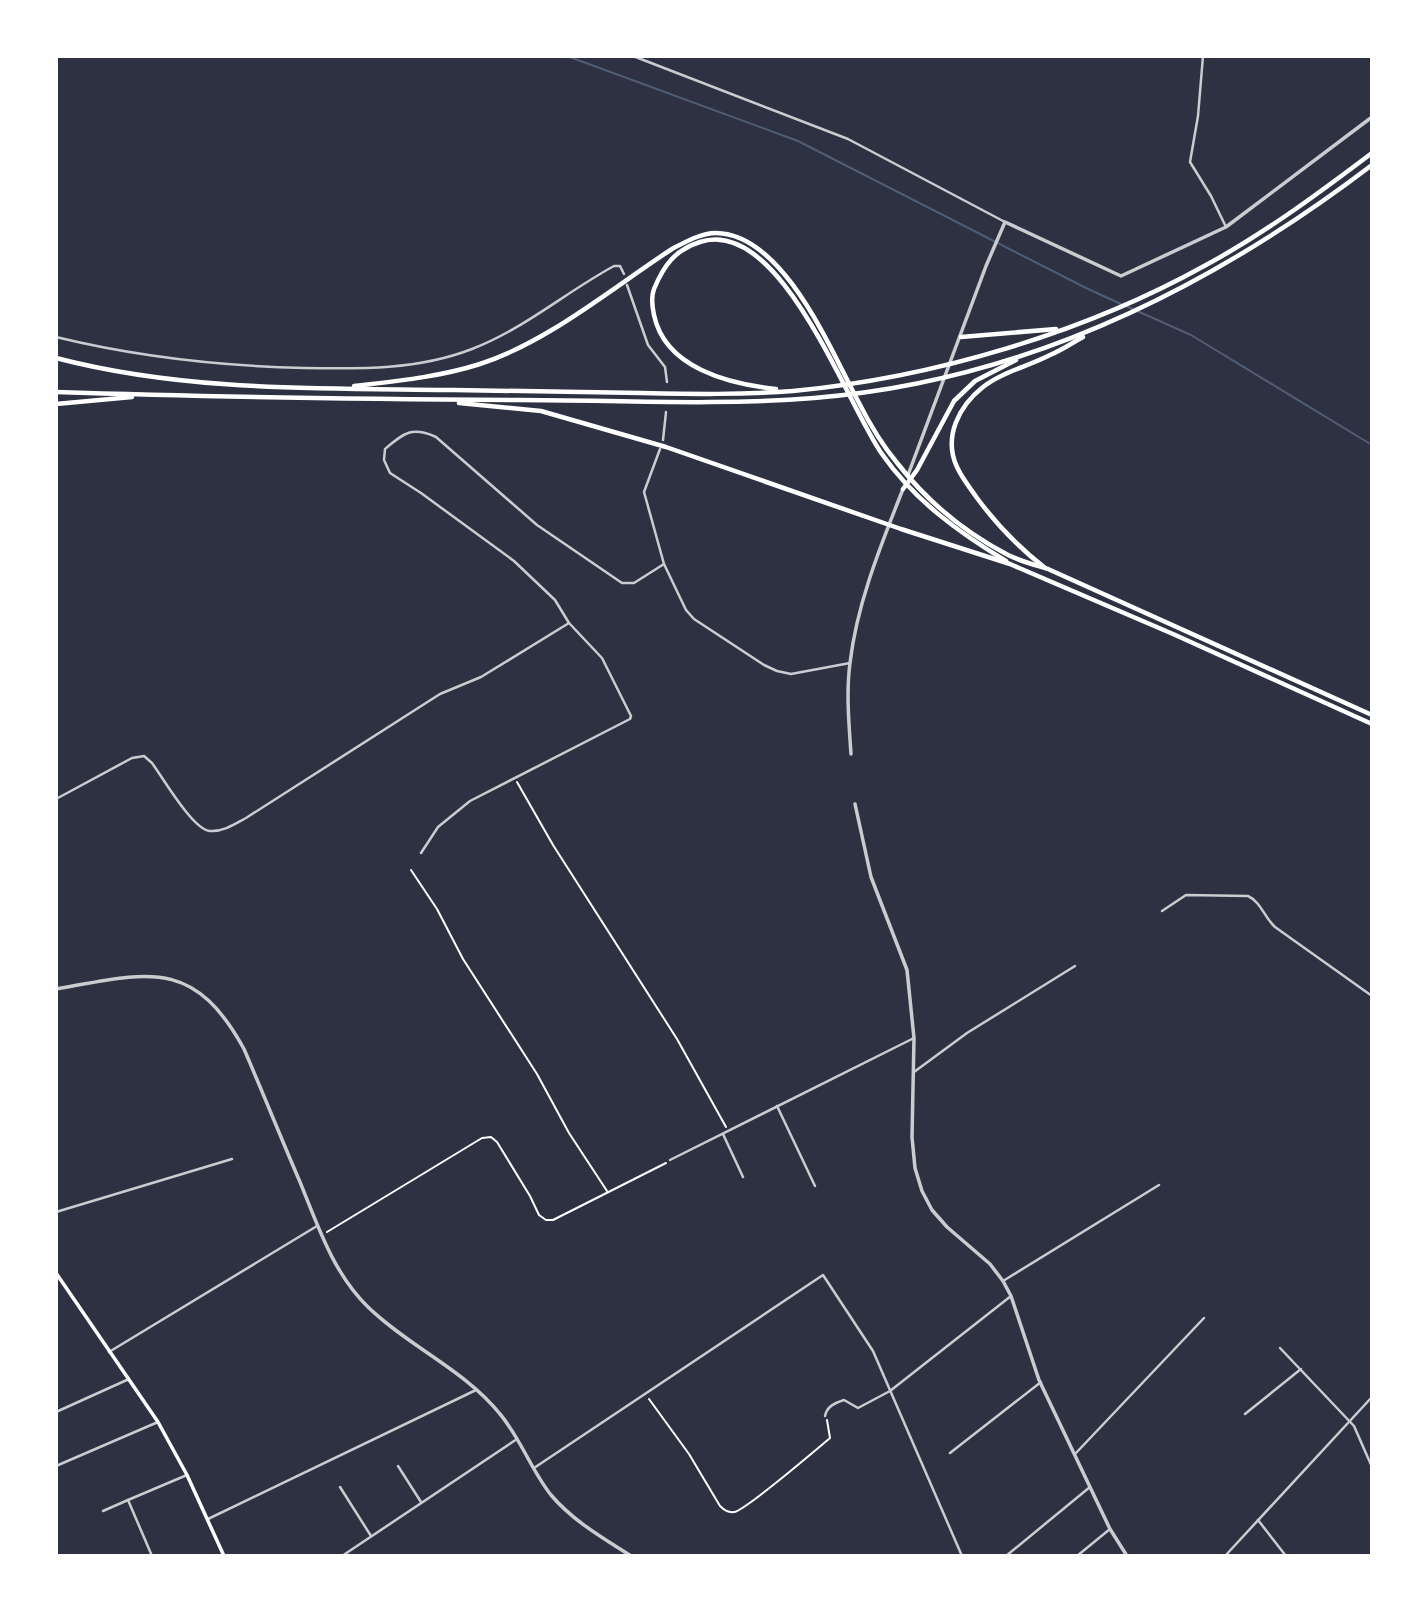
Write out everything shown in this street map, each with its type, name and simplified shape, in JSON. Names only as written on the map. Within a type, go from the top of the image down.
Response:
[{"type":"highway","points":[[56,358],[144,377],[241,386],[699,394],[791,391],[924,370],[1077,325],[1159,290],[1207,265],[1273,225],[1372,153]]},
{"type":"highway","points":[[1048,569],[1022,550],[986,510],[956,466],[952,434],[958,415],[970,398],[985,384],[1051,355],[1095,330],[1167,297],[1284,229],[1372,165]]},
{"type":"highway","points":[[336,388],[440,374],[504,354],[536,338],[672,249],[695,237],[716,233],[738,237],[758,249],[806,303],[885,447],[920,489],[964,526],[1009,556],[1048,569],[1372,715]]},
{"type":"highway","points":[[791,391],[743,386],[724,380],[669,349],[661,337],[652,307],[653,292],[664,268],[674,255],[712,238],[737,243],[754,253],[802,309],[822,340],[854,407],[881,453],[916,495],[960,531],[1010,564]]},
{"type":"highway","points":[[961,337],[1068,328]]},
{"type":"highway","points":[[56,392],[448,401],[753,402],[830,397],[959,374],[1095,330]]},
{"type":"highway","points":[[902,489],[917,470],[945,414],[962,391],[975,381],[1030,353]]},
{"type":"highway","points":[[56,404],[145,395]]},
{"type":"highway","points":[[448,401],[541,411],[666,447],[901,530],[1010,564],[1372,724]]},
{"type":"main road","points":[[56,1272],[158,1422],[187,1475],[224,1556]]},
{"type":"street","points":[[633,56],[848,139],[1005,222],[1121,276],[1226,227],[1372,117]]},
{"type":"street","points":[[1203,56],[1198,116],[1190,162],[1226,227]]},
{"type":"street","points":[[851,754],[848,688],[850,663],[868,585],[986,266],[1005,222]]},
{"type":"street","points":[[56,337],[123,351],[214,364],[346,369],[397,367],[444,358],[473,348],[535,317],[611,268],[620,266],[624,274]]},
{"type":"street","points":[[627,285],[648,345],[665,367],[667,382]]},
{"type":"street","points":[[663,440],[666,412]]},
{"type":"street","points":[[421,853],[438,827],[459,808],[630,719],[630,712],[602,658],[569,623],[555,600],[514,561],[390,473],[384,460],[385,449],[402,434],[418,430],[436,437],[537,526],[626,584],[634,583],[664,564]]},
{"type":"street","points":[[660,449],[644,492],[664,564],[686,610],[703,626],[764,665],[791,674],[850,663]]},
{"type":"street","points":[[56,799],[132,758],[144,756],[152,763],[199,828],[213,832],[222,830],[246,818],[440,694],[481,677],[569,623]]},
{"type":"street","points":[[855,804],[870,877],[907,970],[914,1038],[912,1137],[915,1168],[922,1191],[932,1210],[990,1264],[1003,1281],[1011,1296],[1041,1382],[1110,1529],[1126,1556]]},
{"type":"street","points":[[1162,911],[1186,895],[1248,896],[1257,900],[1266,919],[1275,927],[1372,996]]},
{"type":"street","points":[[914,1072],[967,1033],[1075,966]]},
{"type":"street","points":[[56,989],[108,979],[157,976],[188,986],[211,1002],[229,1022],[244,1049],[336,1266],[368,1307],[476,1390],[499,1412],[518,1438],[550,1494],[572,1516],[631,1556]]},
{"type":"street","points":[[670,1160],[914,1038]]},
{"type":"street","points":[[778,1106],[816,1186]]},
{"type":"street","points":[[723,1134],[743,1177]]},
{"type":"street","points":[[56,1212],[232,1159]]},
{"type":"street","points":[[1003,1281],[1159,1185]]},
{"type":"street","points":[[109,1352],[317,1226]]},
{"type":"street","points":[[534,1468],[823,1275],[873,1351],[962,1556]]},
{"type":"street","points":[[825,1416],[835,1403],[844,1400],[858,1408],[891,1391],[1011,1296]]},
{"type":"street","points":[[1075,1454],[1204,1318]]},
{"type":"street","points":[[1280,1348],[1354,1426],[1372,1466]]},
{"type":"street","points":[[1245,1414],[1301,1369]]},
{"type":"street","points":[[56,1412],[129,1379]]},
{"type":"street","points":[[950,1452],[1041,1382]]},
{"type":"street","points":[[208,1519],[476,1390]]},
{"type":"street","points":[[1225,1556],[1372,1397]]},
{"type":"street","points":[[56,1466],[158,1422]]},
{"type":"street","points":[[342,1556],[518,1438]]},
{"type":"street","points":[[398,1466],[421,1502]]},
{"type":"street","points":[[103,1511],[187,1475]]},
{"type":"street","points":[[1006,1556],[1090,1487]]},
{"type":"street","points":[[340,1488],[371,1536]]},
{"type":"street","points":[[128,1500],[152,1556]]},
{"type":"street","points":[[1258,1519],[1286,1556]]},
{"type":"street","points":[[1077,1556],[1110,1529]]},
{"type":"path","points":[[515,778],[553,845],[677,1039],[728,1131]]},
{"type":"path","points":[[411,870],[437,909],[469,970],[537,1074],[569,1133],[608,1192]]},
{"type":"path","points":[[322,1235],[482,1138],[491,1137],[497,1142],[544,1219],[553,1220],[670,1160]]},
{"type":"path","points":[[646,1395],[689,1454],[720,1506],[733,1513],[830,1438],[825,1416]]},
{"type":"waterway","points":[[567,56],[798,141],[1121,304]]},
{"type":"waterway","points":[[1126,306],[1191,335],[1372,445]]}]
